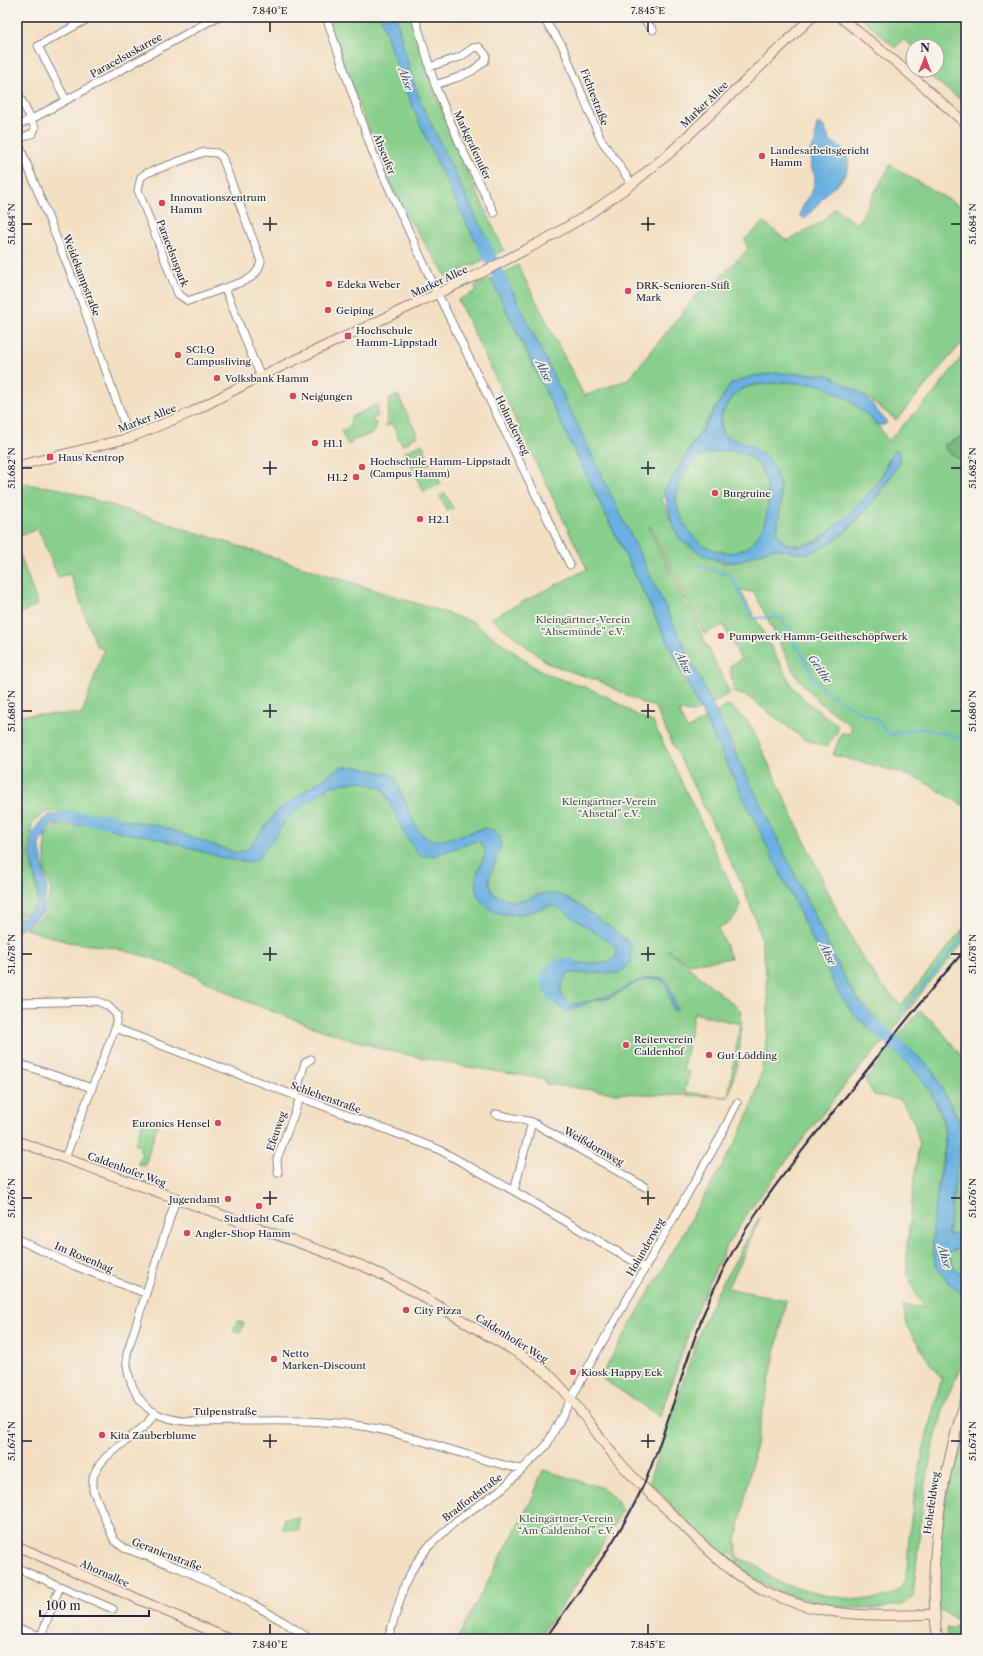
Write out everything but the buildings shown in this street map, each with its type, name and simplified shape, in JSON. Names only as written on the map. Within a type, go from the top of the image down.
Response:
[{"type":"street","points":[[66,100],[38,46],[91,17]]},
{"type":"street","name":"Paracelsuskarree","points":[[17,125],[34,118],[217,17]]},
{"type":"street","name":"Ahseufer","points":[[326,17],[373,153],[438,293]]},
{"type":"street","name":"Markgrafenufer","points":[[415,17],[435,85],[462,149],[494,213]]},
{"type":"street","name":"Fichtestraße","points":[[542,17],[562,45],[600,138],[632,184]]},
{"type":"street","points":[[642,17],[653,30]]},
{"type":"street","name":"Marker Allee","points":[[17,466],[129,438],[192,412],[262,376],[507,260],[572,225],[632,184],[672,150],[812,17]]},
{"type":"street","points":[[840,17],[889,56],[966,124]]},
{"type":"street","points":[[429,67],[460,57],[473,48],[479,47],[486,55],[485,61],[472,71],[435,85]]},
{"type":"street","points":[[17,91],[34,118],[35,131],[17,140]]},
{"type":"street","name":"Weidekampstraße","points":[[17,140],[82,302],[123,420]]},
{"type":"street","name":"Paracelsuspark","points":[[204,152],[217,153],[222,157],[261,261],[260,269],[255,276],[225,288],[188,301],[178,294],[138,190],[141,177],[147,173],[204,152]]},
{"type":"street","points":[[225,288],[253,359],[262,376]]},
{"type":"street","name":"Holunderweg","points":[[438,293],[570,565]]},
{"type":"street","points":[[17,1003],[98,1001],[108,1006],[117,1015],[115,1028],[65,1158]]},
{"type":"street","name":"Schlehenstraße","points":[[115,1028],[438,1149],[514,1191],[645,1268]]},
{"type":"street","name":"Efeuweg","points":[[278,1173],[277,1159],[297,1097],[305,1063],[311,1059]]},
{"type":"street","points":[[17,1063],[92,1088]]},
{"type":"street","name":"Holunderweg","points":[[570,1400],[718,1141],[736,1103]]},
{"type":"street","name":"Weißdornweg","points":[[496,1114],[532,1122],[645,1187]]},
{"type":"street","points":[[514,1191],[532,1122]]},
{"type":"street","name":"Caldenhofer Weg","points":[[17,1141],[363,1266],[389,1278],[440,1306],[537,1366],[557,1383],[616,1458],[642,1486],[715,1556],[753,1584],[780,1597],[806,1606],[841,1614],[876,1616],[935,1614]]},
{"type":"street","name":"Tulpenstraße","points":[[176,1199],[129,1345],[127,1363],[131,1380],[140,1398],[155,1412],[170,1418],[187,1421],[311,1421],[358,1426],[388,1432],[521,1470]]},
{"type":"street","name":"Im Rosenhag","points":[[17,1239],[76,1266],[145,1293]]},
{"type":"street","name":"Hohefeldweg","points":[[935,1614],[935,1562],[943,1489],[950,1456],[966,1398]]},
{"type":"street","name":"Bradfordstraße","points":[[388,1639],[402,1590],[416,1563],[446,1529],[503,1488],[546,1446],[570,1400]]},
{"type":"street","name":"Geranienstraße","points":[[155,1412],[147,1424],[105,1458],[97,1468],[94,1477],[93,1490],[114,1540],[124,1548],[179,1568],[228,1590],[284,1622],[310,1639]]},
{"type":"street","name":"Ahornallee","points":[[17,1546],[229,1639]]},
{"type":"street","points":[[17,1568],[113,1609]]},
{"type":"street","points":[[20,1629],[41,1636],[60,1586]]},
{"type":"street","points":[[935,1614],[938,1639]]},
{"type":"green space","points":[[327,17],[413,17],[429,76],[457,150],[504,250],[447,277],[399,204],[341,60]]},
{"type":"green space","points":[[861,17],[966,17],[966,104],[932,78],[945,78],[945,38],[905,38],[905,41],[903,39],[895,48]]},
{"type":"green space","points":[[890,165],[966,210],[966,338],[896,420],[865,396],[829,375],[798,373],[731,384],[694,441],[661,499],[666,506],[672,523],[677,529],[717,561],[731,563],[766,550],[773,549],[782,549],[804,554],[819,549],[848,530],[862,515],[886,484],[898,464],[900,456],[891,455],[877,485],[848,516],[816,542],[799,546],[785,544],[777,533],[781,503],[780,484],[772,466],[723,435],[721,422],[722,416],[730,399],[740,390],[756,385],[793,382],[814,383],[840,394],[859,407],[876,424],[888,441],[935,392],[966,351],[966,435],[945,444],[945,449],[966,465],[966,807],[921,780],[892,770],[833,755],[841,733],[851,734],[851,726],[818,701],[796,676],[754,592],[740,590],[792,686],[806,701],[836,724],[838,730],[827,747],[804,739],[747,696],[734,693],[730,666],[741,659],[723,625],[704,634],[650,526],[649,528],[730,693],[711,704],[588,454],[504,273],[518,265],[584,396],[629,379],[697,294],[710,287],[748,249],[745,239],[764,222],[787,241],[823,221],[835,208],[857,225]]},
{"type":"green space","name":"Kleingärtner-Verein “Ahsemünde” e.V.","points":[[491,279],[700,709],[696,712],[679,711],[687,730],[706,718],[809,931],[855,1016],[884,1041],[848,1081],[800,1143],[753,1205],[725,1249],[696,1312],[660,1417],[600,1377],[732,1148],[751,1108],[762,1070],[765,1050],[768,1010],[766,970],[757,925],[742,884],[654,706],[644,704],[599,681],[549,664],[491,618],[587,569],[458,300],[477,291],[475,286]]},
{"type":"green space","points":[[398,395],[418,437],[409,439],[410,441],[402,445],[392,424],[386,426],[389,399]]},
{"type":"green space","points":[[378,404],[377,417],[373,417],[373,422],[376,423],[375,432],[356,440],[355,439],[348,445],[341,431],[350,426],[351,417]]},
{"type":"green space","points":[[966,435],[966,465],[945,449],[945,444]]},
{"type":"green space","points":[[422,444],[431,463],[414,471],[405,452]]},
{"type":"green space","points":[[733,450],[750,457],[761,469],[767,484],[768,502],[765,519],[759,534],[749,546],[736,552],[729,553],[707,547],[690,534],[678,510],[676,495],[683,476],[695,460],[708,454]]},
{"type":"green space","points":[[433,468],[441,484],[424,492],[416,476]]},
{"type":"green space","name":"Kleingärtner-Verein “Ahsetal” e.V.","points":[[17,483],[61,489],[471,621],[539,670],[606,696],[639,716],[653,722],[740,904],[740,909],[736,916],[718,928],[731,958],[689,964],[667,949],[741,1011],[739,1055],[728,1097],[615,1093],[545,1084],[545,1079],[468,1067],[385,1050],[319,1029],[243,1000],[187,972],[152,958],[114,948],[68,942],[25,929],[43,916],[51,891],[45,870],[45,836],[56,825],[81,825],[82,813],[73,811],[46,812],[32,822],[29,854],[38,894],[36,906],[17,918],[17,715],[82,714],[104,649],[97,647],[70,574],[58,577],[38,529],[17,537]],"holes":[[[694,1013],[740,1024],[728,1097],[684,1092],[690,1072],[683,1070]]]},
{"type":"green space","points":[[445,493],[453,509],[447,511],[440,496]]},
{"type":"green space","points":[[17,547],[38,605],[17,615]]},
{"type":"green space","points":[[729,705],[750,724],[839,915],[862,957],[879,982],[901,1005],[966,926],[966,940],[928,984],[891,1033],[860,1002],[847,983],[715,713]]},
{"type":"green space","points":[[920,1011],[936,1024],[966,1062],[966,1233],[948,1235],[961,1135],[959,1120],[932,1070],[897,1037]]},
{"type":"green space","points":[[889,1047],[905,1059],[926,1083],[939,1109],[944,1127],[945,1146],[937,1190],[946,1280],[966,1297],[966,1358],[947,1397],[932,1450],[924,1493],[913,1596],[903,1604],[875,1609],[838,1607],[789,1595],[774,1589],[746,1574],[735,1566],[734,1563],[738,1559],[745,1560],[755,1565],[772,1578],[783,1584],[830,1596],[847,1598],[866,1599],[885,1596],[900,1588],[905,1578],[908,1564],[909,1536],[918,1476],[931,1417],[942,1378],[931,1365],[908,1328],[903,1306],[924,1307],[915,1292],[907,1273],[907,1247],[919,1141],[914,1122],[901,1100],[874,1095],[866,1081]]},
{"type":"green space","points":[[144,1118],[158,1122],[145,1166],[138,1164],[142,1152],[139,1150],[140,1146],[135,1144]]},
{"type":"green space","points":[[760,1217],[742,1260],[727,1288],[786,1300],[736,1541],[738,1559],[730,1552],[727,1561],[696,1532],[649,1481],[703,1323],[718,1291]]},
{"type":"green space","points":[[966,1247],[966,1280],[953,1266],[948,1252]]},
{"type":"green space","points":[[237,1321],[244,1323],[240,1333],[233,1330]]},
{"type":"green space","points":[[966,1411],[966,1639],[947,1639],[946,1628],[952,1629],[961,1622],[938,1609],[941,1534],[947,1484],[952,1459]]},
{"type":"green space","name":"Kleingärtner-Verein “Am Caldenhof” e.V.","points":[[543,1470],[603,1488],[617,1500],[622,1511],[592,1562],[538,1639],[457,1639],[532,1499]]},
{"type":"green space","points":[[284,1518],[299,1518],[299,1530],[283,1529]]},
{"type":"sand","points":[[961,1135],[966,1138],[966,1154],[959,1149]]},
{"type":"water","points":[[381,17],[396,17],[410,72],[422,105],[494,254],[484,258],[441,170],[414,110]]},
{"type":"water","points":[[818,123],[824,127],[830,142],[838,145],[847,154],[848,165],[844,177],[828,192],[804,219],[800,215],[801,211],[811,194],[814,184],[815,177],[811,168],[810,151],[815,143],[816,127]]},
{"type":"water","points":[[504,273],[847,983],[860,1002],[891,1033],[884,1041],[855,1016],[838,992],[491,279]]},
{"type":"water","points":[[777,373],[829,375],[865,396],[886,421],[886,424],[879,426],[848,399],[821,385],[785,382],[753,385],[741,389],[734,395],[721,415],[720,426],[723,435],[745,443],[757,450],[767,459],[773,468],[778,477],[780,488],[780,510],[777,533],[785,544],[799,546],[816,542],[848,516],[877,485],[893,451],[896,450],[899,451],[899,464],[870,505],[847,530],[828,544],[808,554],[773,548],[739,561],[725,562],[701,554],[680,539],[673,526],[664,491],[731,384],[752,376]],"holes":[[[733,450],[750,457],[761,469],[767,484],[768,502],[765,519],[759,534],[749,546],[734,553],[727,553],[707,547],[690,533],[680,515],[676,501],[676,495],[680,482],[695,460],[708,454]]]},
{"type":"water","points":[[340,767],[358,767],[394,776],[416,827],[426,838],[441,841],[485,828],[493,830],[500,836],[501,846],[489,879],[492,893],[512,901],[526,900],[538,895],[546,894],[563,896],[594,916],[632,945],[631,963],[619,973],[567,973],[561,987],[561,994],[570,1005],[609,996],[617,993],[634,982],[651,978],[636,983],[609,998],[592,1001],[567,1012],[551,997],[549,987],[555,966],[569,963],[607,963],[616,957],[616,947],[561,909],[554,906],[547,906],[532,912],[512,915],[499,913],[488,908],[483,903],[476,891],[476,878],[480,864],[486,852],[479,840],[433,856],[418,854],[404,833],[383,788],[359,781],[330,786],[289,816],[258,859],[248,862],[226,859],[150,836],[123,833],[97,824],[97,815],[156,825],[237,853],[248,849],[278,810]]},
{"type":"water","points":[[82,814],[81,822],[53,824],[39,843],[47,889],[42,913],[25,927],[17,930],[17,921],[35,908],[39,900],[31,853],[33,832],[40,822],[49,815]]},
{"type":"water","points":[[651,978],[663,978],[669,984],[677,1010],[673,1010],[667,987],[662,980]]},
{"type":"water","points":[[897,1037],[932,1070],[959,1120],[961,1135],[948,1235],[966,1233],[966,1247],[948,1252],[953,1266],[966,1280],[966,1297],[947,1281],[938,1269],[933,1254],[934,1217],[945,1146],[945,1131],[942,1117],[937,1103],[921,1078],[889,1047]]},
{"type":"waterway","name":"Ahse","points":[[482,240],[506,291]]},
{"type":"waterway","name":"Geithe","points":[[697,565],[732,576],[751,618],[781,617],[785,625],[791,630],[795,646],[801,652],[813,677],[827,693],[876,719],[890,735],[920,728],[955,736],[966,743]]},
{"type":"waterway","points":[[64,817],[114,821]]},
{"type":"waterway","points":[[900,1014],[966,934]]},
{"type":"waterway","points":[[556,998],[553,995],[550,986],[550,972],[557,966],[571,965]]},
{"type":"waterway","name":"Ahse","points":[[875,1025],[906,1054]]},
{"type":"railway","points":[[545,1639],[598,1564],[634,1505],[655,1458],[690,1351],[710,1298],[735,1248],[763,1202],[920,1003],[966,949]]},
{"type":"place","name":"Landesarbeitsgericht Hamm","points":[[762,156]]},
{"type":"place","name":"Innovationszentrum Hamm","points":[[162,203]]},
{"type":"place","name":"Edeka Weber","points":[[329,284]]},
{"type":"place","name":"DRK-Senioren-Stift Mark","points":[[628,291]]},
{"type":"place","name":"Geiping","points":[[328,310]]},
{"type":"place","name":"Hochschule Hamm-Lippstadt","points":[[348,336]]},
{"type":"place","name":"SCI:Q Campusliving","points":[[178,355]]},
{"type":"place","name":"Volksbank Hamm","points":[[217,378]]},
{"type":"place","name":"Neigungen","points":[[293,396]]},
{"type":"place","name":"H1.1","points":[[315,443]]},
{"type":"place","name":"Haus Kentrop","points":[[50,457]]},
{"type":"place","name":"Hochschule Hamm-Lippstadt (Campus Hamm)","points":[[362,467]]},
{"type":"place","name":"H1.2","points":[[356,477]]},
{"type":"place","name":"Burgruine","points":[[715,493]]},
{"type":"place","name":"H2.1","points":[[420,519]]},
{"type":"place","name":"Pumpwerk Hamm-Geitheschöpfwerk","points":[[721,636]]},
{"type":"place","name":"Reiterverein Caldenhof","points":[[626,1045]]},
{"type":"place","name":"Gut Lödding","points":[[709,1055]]},
{"type":"place","name":"Euronics Hensel","points":[[218,1123]]},
{"type":"place","name":"Jugendamt","points":[[228,1199]]},
{"type":"place","name":"Stadtlicht Café","points":[[259,1206]]},
{"type":"place","name":"Angler-Shop Hamm","points":[[187,1233]]},
{"type":"place","name":"City Pizza","points":[[406,1310]]},
{"type":"place","name":"Netto Marken-Discount","points":[[274,1359]]},
{"type":"place","name":"Kiosk Happy Eck","points":[[573,1372]]},
{"type":"place","name":"Kita Zauberblume","points":[[102,1435]]}]
